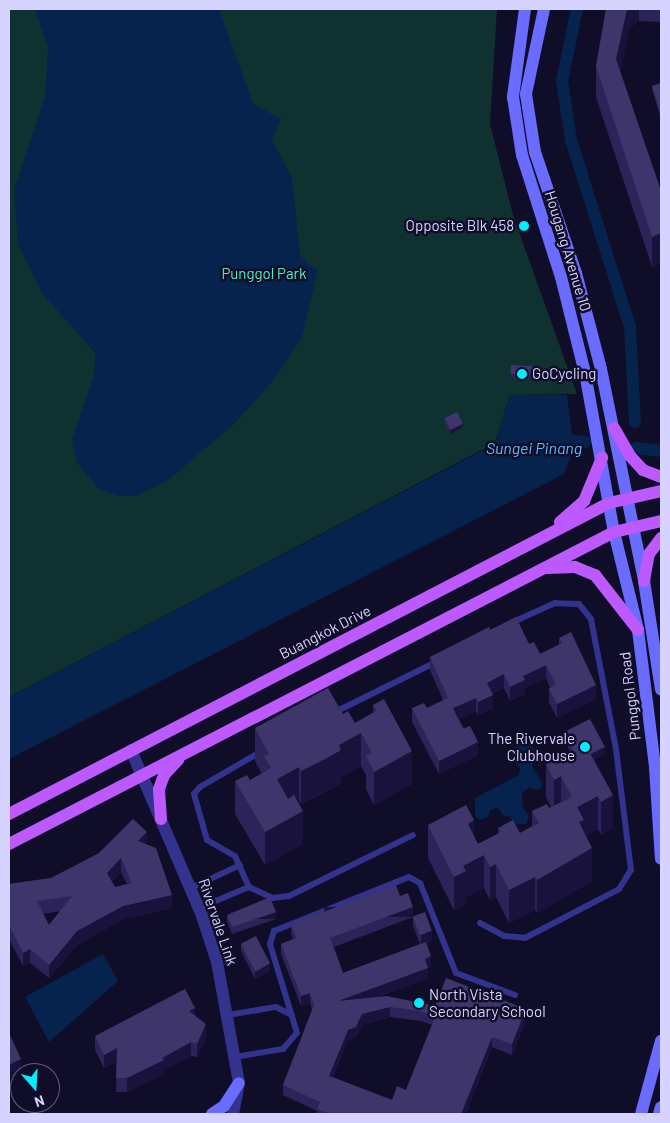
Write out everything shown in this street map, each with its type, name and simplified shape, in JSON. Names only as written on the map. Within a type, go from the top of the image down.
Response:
[{"type":"main road","name":"Hougang Avenue 10","points":[[525,9],[513,97],[522,155],[561,277],[602,458],[610,503]]},
{"type":"main road","name":"Hougang Avenue 10","points":[[544,9],[526,94],[533,142],[576,273],[614,428],[627,498]]},
{"type":"main road","points":[[614,428],[643,470],[661,477]]},
{"type":"main road","points":[[545,536],[584,501],[602,458]]},
{"type":"main road","name":"Buangkok Drive","points":[[9,814],[610,503],[661,491]]},
{"type":"main road","name":"Punggol Road","points":[[627,498],[644,580],[661,690]]},
{"type":"main road","name":"Punggol Road","points":[[610,503],[614,532],[638,630],[655,767],[661,858]]},
{"type":"main road","points":[[9,844],[614,532],[632,526],[661,521]]},
{"type":"main road","points":[[644,580],[649,554],[661,538]]},
{"type":"main road","points":[[542,568],[575,567],[594,575],[638,630]]},
{"type":"main road","points":[[161,818],[159,789],[163,778],[185,752]]},
{"type":"main road","points":[[641,1114],[661,1041]]},
{"type":"main road","points":[[212,1114],[224,1106],[239,1083]]},
{"type":"main road","points":[[658,1114],[661,1107]]},
{"type":"street","name":"Rivervale Link","points":[[131,750],[191,888],[217,962],[239,1083],[233,1114]]},
{"type":"lane","points":[[480,923],[504,936],[525,938],[619,889],[631,870],[616,749],[591,619],[579,604],[555,603],[504,627]]},
{"type":"lane","points":[[325,717],[446,656]]},
{"type":"lane","points":[[266,749],[200,787],[194,794],[207,840],[234,856],[249,887],[273,898],[289,896],[413,836]]},
{"type":"lane","points":[[191,888],[240,865]]},
{"type":"lane","points":[[235,1057],[289,1045],[296,1032],[294,1018],[270,944],[274,931],[409,877],[420,882],[456,973],[515,995]]},
{"type":"lane","points":[[199,908],[249,887]]},
{"type":"lane","points":[[228,1015],[276,1007],[294,1018]]},
{"type":"green space","name":"Punggol Park","points":[[9,9],[497,9],[490,124],[513,215],[577,394],[510,395],[495,443],[9,697]]},
{"type":"water","points":[[35,9],[219,9],[253,104],[281,119],[272,140],[292,178],[300,254],[308,265],[318,269],[302,338],[272,382],[233,425],[167,481],[136,496],[118,496],[100,490],[77,463],[72,440],[94,375],[95,353],[42,293],[18,245],[14,189],[45,96],[48,48]]},
{"type":"water","name":"Sungei Pinang","points":[[510,395],[567,395],[574,449],[564,474],[9,759],[9,697],[495,444]]},
{"type":"water","points":[[521,742],[528,742],[534,749],[532,766],[543,785],[539,790],[529,788],[522,793],[523,808],[529,816],[526,824],[513,824],[511,817],[504,816],[497,807],[490,810],[488,817],[479,820],[475,815],[475,798],[519,775],[520,768],[513,759],[513,750]]},
{"type":"water","points":[[103,954],[118,981],[49,1042],[25,997]]},
{"type":"building","points":[[606,9],[627,9],[616,59],[661,191],[661,233],[652,237],[596,66]]},
{"type":"building","points":[[661,83],[661,115],[652,86]]},
{"type":"building","points":[[511,365],[533,366],[532,375],[511,374]]},
{"type":"building","points":[[457,412],[463,424],[450,430],[445,418]]},
{"type":"building","points":[[516,617],[529,644],[534,642],[540,654],[562,643],[559,638],[571,632],[596,685],[557,704],[549,688],[556,685],[546,665],[523,676],[525,680],[510,687],[504,674],[487,683],[493,695],[478,702],[476,698],[453,708],[463,729],[470,726],[478,742],[439,761],[412,708],[424,703],[427,708],[448,698],[430,657],[489,627],[490,630]]},
{"type":"building","points":[[328,688],[343,714],[348,711],[355,723],[376,711],[373,705],[384,699],[412,751],[374,772],[366,756],[372,753],[361,733],[339,745],[341,750],[327,758],[301,771],[299,767],[277,779],[288,799],[294,795],[303,811],[265,832],[235,781],[247,775],[250,780],[271,768],[264,756],[269,754],[255,728]]},
{"type":"building","points":[[590,719],[605,747],[590,754],[585,744],[573,750],[564,732]]},
{"type":"building","points":[[585,744],[613,795],[601,802],[598,796],[577,807],[584,820],[579,822],[592,848],[537,880],[535,877],[509,890],[496,864],[490,867],[484,855],[463,866],[466,871],[454,877],[428,825],[466,805],[474,820],[468,824],[478,844],[501,832],[498,828],[513,820],[520,833],[539,823],[532,811],[547,804],[549,808],[572,797],[561,776],[554,780],[546,764]]},
{"type":"building","points":[[133,819],[147,832],[138,841],[156,848],[172,895],[123,906],[77,931],[49,965],[30,949],[23,953],[9,925],[9,884],[51,878],[99,853]],"holes":[[[121,858],[132,883],[115,887],[107,873]],[[72,896],[49,925],[37,901]]]},
{"type":"building","points":[[396,885],[400,896],[408,893],[413,907],[330,938],[343,973],[426,942],[431,956],[425,959],[428,968],[338,1001],[387,996],[435,1006],[446,978],[526,1009],[512,1044],[492,1037],[461,1114],[331,1114],[317,1109],[320,1102],[283,1085],[314,1005],[310,993],[301,996],[281,944],[296,938],[291,924]],"holes":[[[390,1007],[421,1011],[435,1017],[406,1090],[397,1086],[392,1100],[329,1076],[348,1030],[356,1027],[362,1014]]]},
{"type":"building","points":[[270,897],[276,912],[232,927],[227,915]]},
{"type":"building","points":[[425,912],[432,931],[420,935],[413,916]]},
{"type":"building","points":[[256,936],[270,964],[255,971],[241,944]]},
{"type":"building","points":[[185,989],[195,1008],[189,1011],[206,1024],[197,1044],[191,1042],[162,1058],[164,1060],[127,1078],[116,1078],[117,1048],[104,1055],[95,1036]]},
{"type":"building","points":[[9,1033],[21,1059],[9,1065]]},
{"type":"waterway","points":[[577,9],[562,81],[571,140],[630,327],[635,422]]},
{"type":"waterway","points":[[572,441],[585,442]]},
{"type":"waterway","points":[[636,448],[661,451]]},
{"type":"place","name":"Opposite Blk 458","points":[[524,226]]},
{"type":"place","name":"GoCycling","points":[[522,374]]},
{"type":"place","name":"The Rivervale Clubhouse","points":[[585,747]]},
{"type":"place","name":"North Vista Secondary School","points":[[419,1003]]}]
